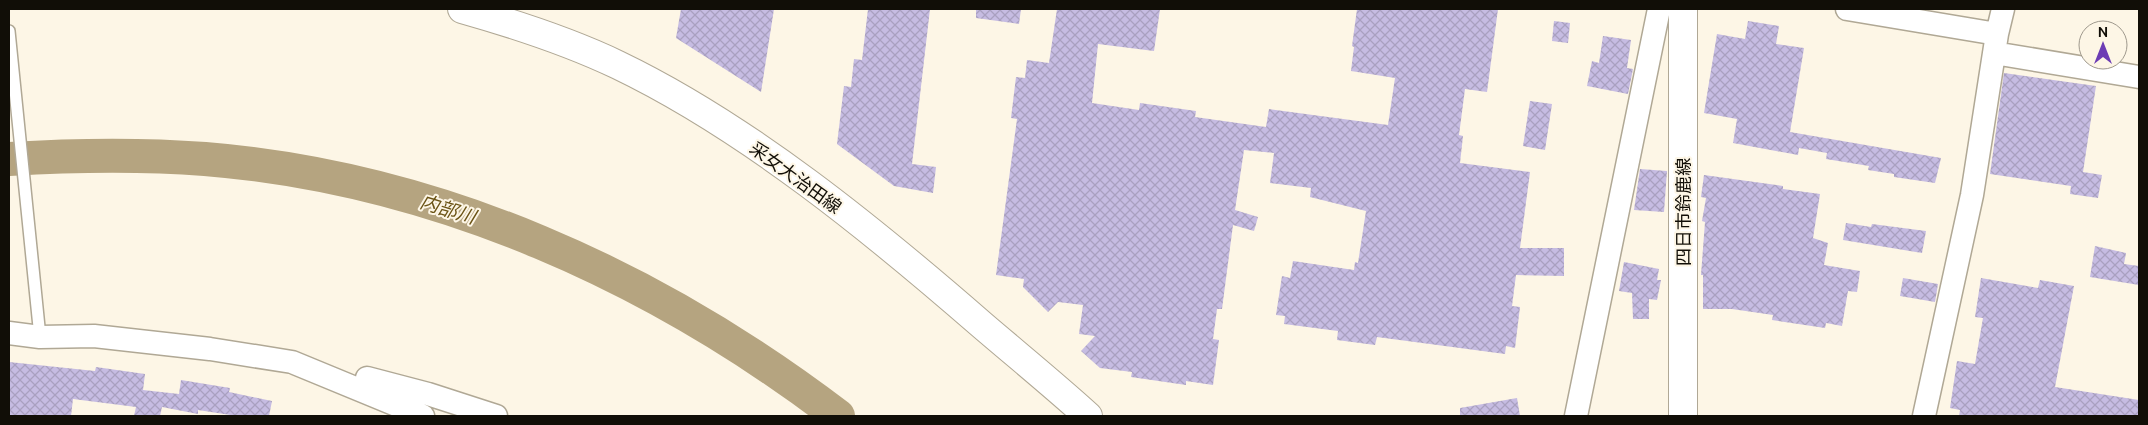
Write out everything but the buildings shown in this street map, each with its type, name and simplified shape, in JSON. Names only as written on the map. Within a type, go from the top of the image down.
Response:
[{"type":"main road","name":"采女大治田線","points":[[462,9],[524,26],[618,65],[717,122],[784,167],[906,260],[1088,416]]},
{"type":"main road","name":"四日市鈴鹿線","points":[[1683,9],[1683,416]]},
{"type":"street","points":[[1576,416],[1659,9]]},
{"type":"street","points":[[1847,9],[2139,77]]},
{"type":"street","points":[[1924,416],[1972,195],[1995,44],[2003,9]]},
{"type":"street","points":[[9,333],[39,331],[94,336],[210,348],[292,362],[423,416]]},
{"type":"street","points":[[367,378],[428,394],[496,416]]},
{"type":"lane","points":[[9,31],[39,331]]},
{"type":"lane","points":[[292,362],[367,378]]},
{"type":"waterway","name":"内部川","points":[[9,159],[107,156],[205,159],[292,170],[376,187],[459,212],[540,242],[618,278],[694,319],[768,366],[838,416]]}]
